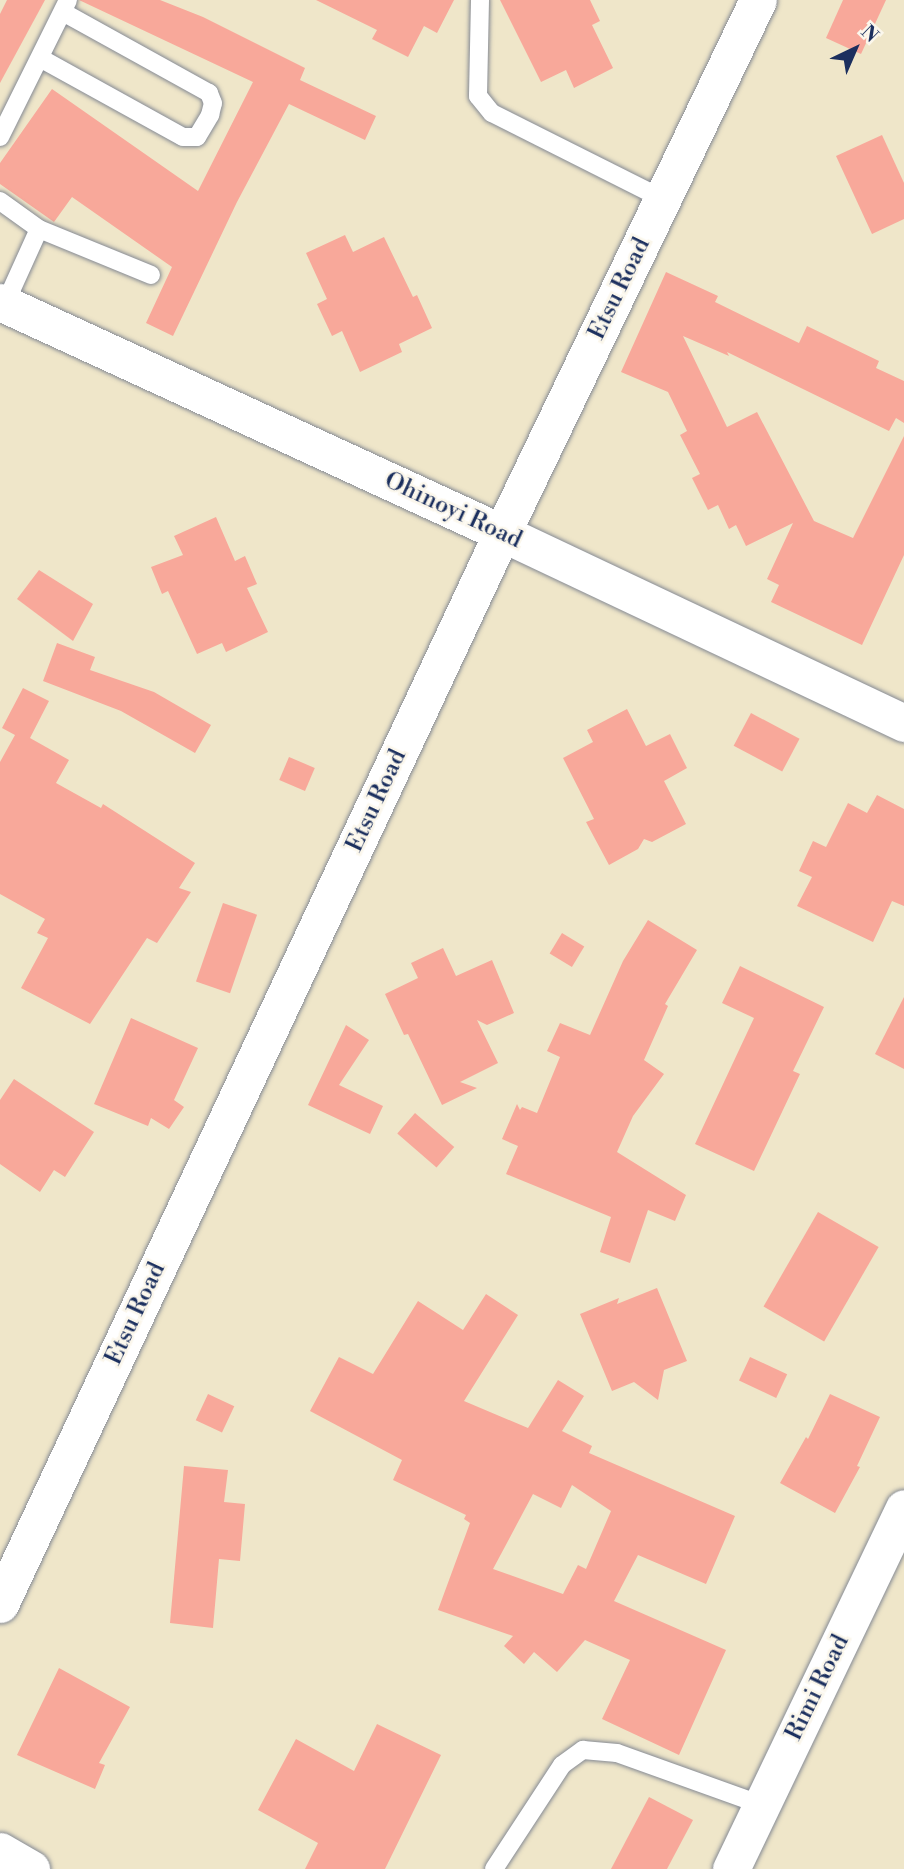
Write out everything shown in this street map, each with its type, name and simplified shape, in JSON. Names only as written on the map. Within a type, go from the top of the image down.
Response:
[{"type":"street","name":"Etsu Road","points":[[0,1604],[502,533],[758,0]]},
{"type":"street","name":"Ohinoyi Road","points":[[2,303],[502,533],[904,723]]},
{"type":"street","name":"Rimi Road","points":[[732,1869],[904,1508]]},
{"type":"street","points":[[0,1851],[31,1869]]},
{"type":"lane","points":[[480,0],[478,96],[492,113],[663,199]]},
{"type":"lane","points":[[0,137],[66,6],[209,93],[213,103],[210,116],[197,137],[183,137],[40,58]]},
{"type":"lane","points":[[0,201],[39,229],[151,275]]},
{"type":"lane","points":[[2,303],[39,229]]},
{"type":"lane","points":[[494,1869],[562,1765],[583,1750],[617,1753],[762,1805]]},
{"type":"building","points":[[7,0],[45,0],[0,83],[0,14]]},
{"type":"building","points":[[79,0],[160,0],[203,17],[305,68],[300,80],[376,116],[365,140],[289,104],[237,202],[173,336],[146,323],[172,267],[72,197],[54,222],[0,184],[0,163],[52,89],[198,191],[253,82]]},
{"type":"building","points":[[316,0],[454,0],[437,33],[424,26],[408,57],[372,39],[377,30]]},
{"type":"building","points":[[500,0],[590,0],[600,21],[592,25],[613,68],[574,88],[566,70],[541,82]]},
{"type":"building","points":[[843,0],[886,0],[861,54],[826,38]]},
{"type":"building","points":[[882,135],[904,183],[904,219],[872,234],[836,156]]},
{"type":"building","points":[[345,235],[353,252],[384,237],[413,297],[417,295],[432,328],[399,344],[402,352],[360,372],[342,331],[332,336],[317,304],[327,299],[306,253]]},
{"type":"building","points":[[666,272],[718,296],[715,302],[799,343],[807,326],[879,361],[876,368],[904,381],[904,423],[896,418],[889,431],[727,352],[729,356],[683,336],[727,427],[757,412],[814,521],[853,538],[904,436],[904,555],[862,645],[771,602],[779,585],[767,579],[793,523],[746,546],[736,525],[729,529],[718,505],[708,510],[692,478],[700,474],[680,435],[687,431],[668,392],[621,372]]},
{"type":"building","points":[[216,517],[235,561],[245,556],[257,584],[247,588],[268,632],[226,652],[222,643],[197,654],[168,591],[162,594],[151,567],[183,555],[174,536]]},
{"type":"building","points":[[39,570],[93,604],[73,641],[17,599]]},
{"type":"building","points":[[57,643],[95,657],[90,670],[154,692],[211,725],[195,753],[121,711],[43,681]]},
{"type":"building","points":[[23,688],[49,701],[30,738],[69,760],[56,783],[101,808],[103,804],[195,863],[179,888],[191,892],[157,943],[147,938],[90,1024],[21,988],[48,938],[37,933],[45,919],[0,894],[0,762],[15,735],[2,728]]},
{"type":"building","points":[[627,709],[646,746],[670,734],[687,768],[664,781],[686,824],[652,842],[644,839],[638,849],[609,865],[586,822],[594,819],[563,758],[593,742],[587,730]]},
{"type":"building","points":[[751,713],[800,739],[782,771],[734,746]]},
{"type":"building","points":[[289,757],[315,768],[305,791],[279,780]]},
{"type":"building","points":[[877,795],[904,809],[904,906],[892,901],[873,942],[797,906],[812,877],[799,871],[813,841],[826,847],[848,803],[867,813]]},
{"type":"building","points":[[223,903],[257,915],[230,993],[196,981]]},
{"type":"building","points":[[648,920],[697,950],[665,1004],[668,1006],[644,1060],[664,1074],[633,1116],[617,1152],[686,1195],[675,1221],[648,1210],[630,1263],[600,1252],[611,1217],[506,1174],[518,1146],[502,1139],[517,1104],[520,1110],[522,1107],[537,1113],[560,1057],[547,1051],[560,1023],[590,1035],[623,961]]},
{"type":"building","points":[[562,933],[584,946],[572,967],[550,954]]},
{"type":"building","points":[[443,948],[456,976],[492,960],[514,1013],[487,1025],[477,1020],[498,1063],[460,1082],[477,1088],[442,1105],[408,1034],[404,1035],[385,994],[418,978],[411,963]]},
{"type":"building","points":[[740,966],[824,1007],[793,1071],[800,1074],[754,1171],[695,1144],[754,1018],[722,1003]]},
{"type":"building","points":[[904,997],[904,1069],[875,1054]]},
{"type":"building","points":[[131,1018],[198,1048],[174,1100],[184,1107],[169,1129],[151,1118],[148,1126],[94,1104]]},
{"type":"building","points":[[346,1025],[369,1040],[339,1085],[383,1106],[370,1134],[308,1105]]},
{"type":"building","points":[[14,1079],[94,1132],[65,1177],[54,1170],[40,1192],[0,1164],[0,1100]]},
{"type":"building","points":[[415,1113],[454,1147],[437,1167],[397,1133]]},
{"type":"building","points":[[818,1212],[879,1247],[824,1341],[764,1306]]},
{"type":"building","points":[[657,1288],[687,1361],[664,1370],[658,1400],[634,1382],[612,1391],[580,1314],[619,1298],[617,1304]]},
{"type":"building","points":[[486,1294],[518,1315],[464,1401],[528,1428],[558,1380],[584,1396],[562,1431],[592,1446],[589,1453],[735,1516],[706,1584],[638,1555],[614,1601],[726,1650],[679,1755],[602,1719],[630,1660],[585,1640],[557,1672],[534,1652],[524,1664],[504,1646],[513,1636],[438,1610],[470,1523],[464,1519],[466,1515],[393,1480],[402,1460],[310,1411],[339,1357],[373,1374],[418,1301],[463,1330]],"holes":[[[572,1485],[611,1511],[586,1569],[578,1565],[563,1594],[493,1569],[533,1494],[561,1508]]]},
{"type":"building","points":[[750,1357],[787,1374],[776,1398],[739,1381]]},
{"type":"building","points":[[208,1394],[234,1406],[222,1433],[196,1420]]},
{"type":"building","points":[[830,1394],[880,1417],[857,1466],[860,1467],[835,1513],[780,1483],[806,1437],[808,1439]]},
{"type":"building","points":[[184,1466],[228,1470],[224,1502],[245,1504],[240,1561],[219,1559],[213,1628],[170,1623]]},
{"type":"building","points":[[59,1668],[130,1707],[99,1763],[105,1765],[95,1789],[17,1755]]},
{"type":"building","points":[[377,1724],[441,1755],[385,1869],[305,1869],[318,1843],[258,1810],[296,1739],[354,1771]]},
{"type":"building","points":[[649,1797],[693,1820],[667,1869],[611,1869]]}]
